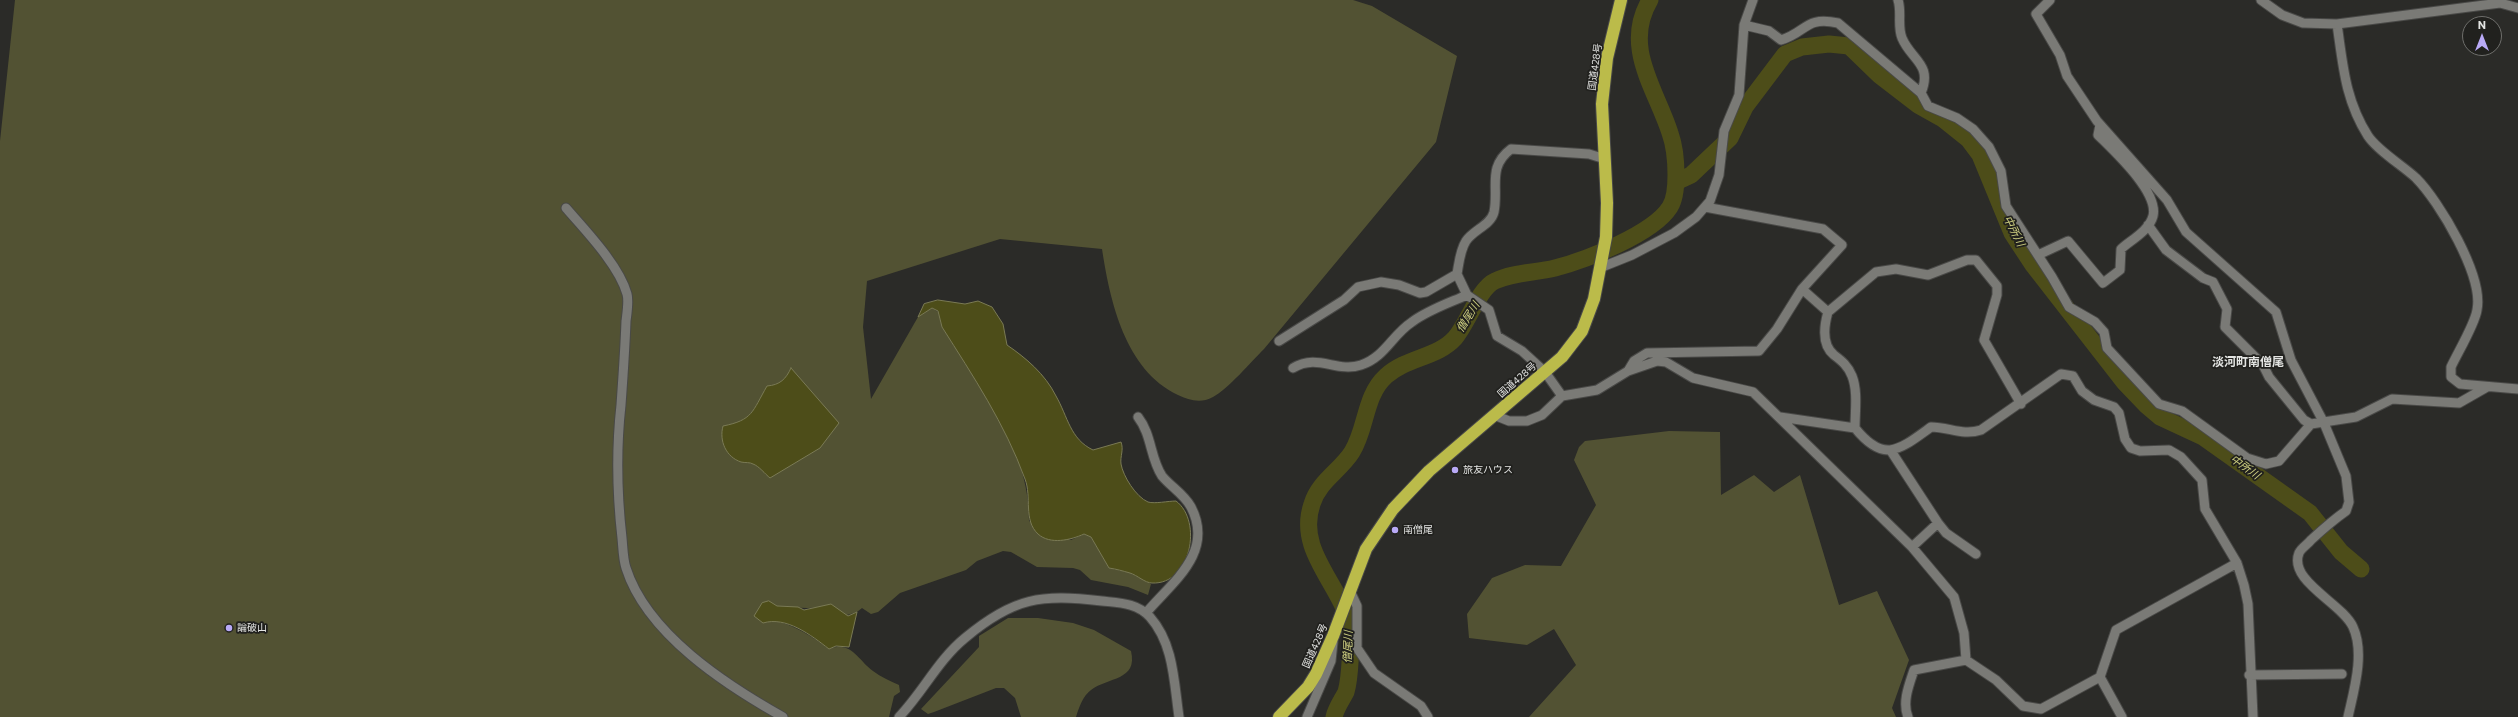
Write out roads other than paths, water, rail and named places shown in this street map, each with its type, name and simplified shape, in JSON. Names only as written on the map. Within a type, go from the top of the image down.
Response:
[{"type":"highway","name":"国道428号","points":[[1279,717],[1308,687],[1333,636],[1366,549],[1393,509],[1429,471],[1562,357],[1582,331],[1594,298],[1602,267],[1606,237],[1608,204],[1602,117],[1604,81],[1607,58],[1621,0]]},
{"type":"street","points":[[1602,267],[1632,256],[1674,233],[1696,217],[1710,201],[1719,176],[1724,131],[1739,95],[1744,25],[1754,0]]},
{"type":"street","points":[[1898,0],[1902,38],[1923,66],[1925,76],[1921,93]]},
{"type":"street","points":[[2050,0],[2036,14],[2060,55],[2067,76],[2100,125],[2167,200],[2186,232],[2276,312],[2291,360],[2324,423],[2346,476],[2349,502],[2346,511],[2332,520],[2300,552],[2297,561],[2299,572],[2308,583],[2343,611],[2353,628],[2358,647],[2348,717]]},
{"type":"street","points":[[2261,0],[2282,15],[2303,23],[2337,24],[2500,2],[2518,8]]},
{"type":"street","points":[[1744,25],[1769,31],[1781,40],[1791,37],[1808,23],[1824,20],[1838,24],[1921,93],[1928,106],[1957,118],[1972,129],[1989,147],[2001,171],[2006,206],[2038,255],[2069,307],[2095,322],[2104,332],[2107,348],[2159,404],[2182,411],[2247,458],[2266,464],[2279,462],[2311,424]]},
{"type":"street","points":[[2337,24],[2347,93],[2354,113],[2370,138],[2417,179],[2458,238],[2465,252],[2476,293],[2478,310],[2451,367],[2451,377],[2460,384],[2518,389]]},
{"type":"street","points":[[2038,255],[2068,241],[2103,283],[2120,270],[2121,249],[2148,225],[2152,217],[2153,205],[2148,193],[2098,135],[2100,125]]},
{"type":"street","points":[[1562,396],[1545,372],[1522,351],[1497,336],[1489,310],[1467,295],[1457,274],[1466,241],[1491,220],[1494,213],[1496,170],[1498,161],[1505,154],[1511,150],[1521,149],[1589,154],[1605,159]]},
{"type":"street","points":[[1628,371],[1634,361],[1647,353],[1759,351],[1777,329],[1802,289],[1842,245],[1823,228],[1705,207]]},
{"type":"street","points":[[566,208],[596,242],[627,294],[624,373],[618,435],[619,510],[625,567],[632,584],[646,607],[688,651],[730,685],[783,717]]},
{"type":"street","points":[[2148,225],[2166,250],[2203,278],[2213,282],[2227,308],[2224,327],[2263,365],[2269,377],[2294,408],[2304,420],[2311,424],[2356,417],[2392,399],[2459,403],[2487,387]]},
{"type":"street","points":[[2021,404],[1984,340],[1997,295],[1996,286],[1976,260],[1967,260],[1928,275],[1896,269],[1876,272],[1828,312],[1825,340],[1828,348],[1843,361],[1852,375],[1855,387],[1855,428],[1866,442],[1876,448],[1891,450],[1911,441],[1931,427],[1972,433],[1981,430],[2021,404],[2061,374],[2074,376],[2082,391],[2094,400],[2114,407],[2119,413],[2125,439],[2131,448],[2140,452],[2169,450],[2181,457],[2202,480],[2205,509],[2237,563],[2244,585],[2248,604],[2249,675],[2253,717]]},
{"type":"street","points":[[1279,341],[1344,300],[1358,287],[1381,282],[1399,285],[1420,293],[1426,292],[1457,274]]},
{"type":"street","points":[[1802,289],[1828,312]]},
{"type":"street","points":[[1293,368],[1304,362],[1311,361],[1349,368],[1362,364],[1385,352],[1401,331],[1412,322],[1467,295]]},
{"type":"street","points":[[1494,415],[1509,421],[1527,421],[1542,415],[1562,396],[1597,390],[1628,371],[1657,361],[1666,362],[1693,378],[1753,392],[1780,416],[1912,547],[1954,597],[1964,633],[1966,660]]},
{"type":"street","points":[[1780,416],[1855,428]]},
{"type":"street","points":[[1138,417],[1148,432],[1162,476],[1183,496],[1196,520],[1196,548],[1189,563],[1179,579],[1160,596],[1146,614]]},
{"type":"street","points":[[1891,450],[1938,523],[1946,532],[1976,554]]},
{"type":"street","points":[[1912,547],[1938,523]]},
{"type":"street","points":[[1908,717],[1905,711],[1907,692],[1914,670],[1966,660],[1996,680],[2023,706],[2041,709],[2100,677],[2116,630],[2237,563]]},
{"type":"street","points":[[1349,594],[1358,606],[1357,648],[1374,673],[1421,706],[1428,717]]},
{"type":"street","points":[[899,717],[945,658],[964,638],[997,614],[1010,608],[1028,601],[1060,597],[1129,604],[1146,614],[1161,633],[1172,661],[1179,717]]},
{"type":"street","points":[[1307,717],[1331,661],[1333,636]]},
{"type":"street","points":[[2249,675],[2342,674]]},
{"type":"street","points":[[2100,677],[2122,717]]},
{"type":"waterway","name":"僧尾川","points":[[1334,717],[1346,692],[1349,678],[1351,632],[1345,610],[1314,552],[1310,537],[1309,521],[1315,496],[1325,482],[1342,465],[1352,452],[1361,433],[1370,403],[1379,384],[1394,370],[1448,345],[1460,332],[1479,298],[1489,285],[1509,276],[1548,270],[1568,264],[1618,245],[1649,227],[1670,207],[1672,204],[1676,183],[1674,148],[1672,138],[1644,68],[1640,51],[1639,34],[1642,17],[1650,0]]},
{"type":"waterway","name":"中所川","points":[[1676,182],[1691,175],[1730,138],[1745,107],[1785,54],[1802,47],[1829,44],[1849,46],[1879,75],[1918,105],[1943,119],[1968,139],[1980,155],[2012,233],[2033,265],[2124,382],[2147,406],[2160,417],[2203,437],[2310,513],[2341,552],[2361,569]]},
{"type":"place","name":"旅友ハウス","points":[[1455,470]]},
{"type":"place","name":"南僧尾","points":[[1395,530]]},
{"type":"place","name":"論破山","points":[[229,628]]},
{"type":"district","name":"淡河町南僧尾","points":[[2248,362]]}]
